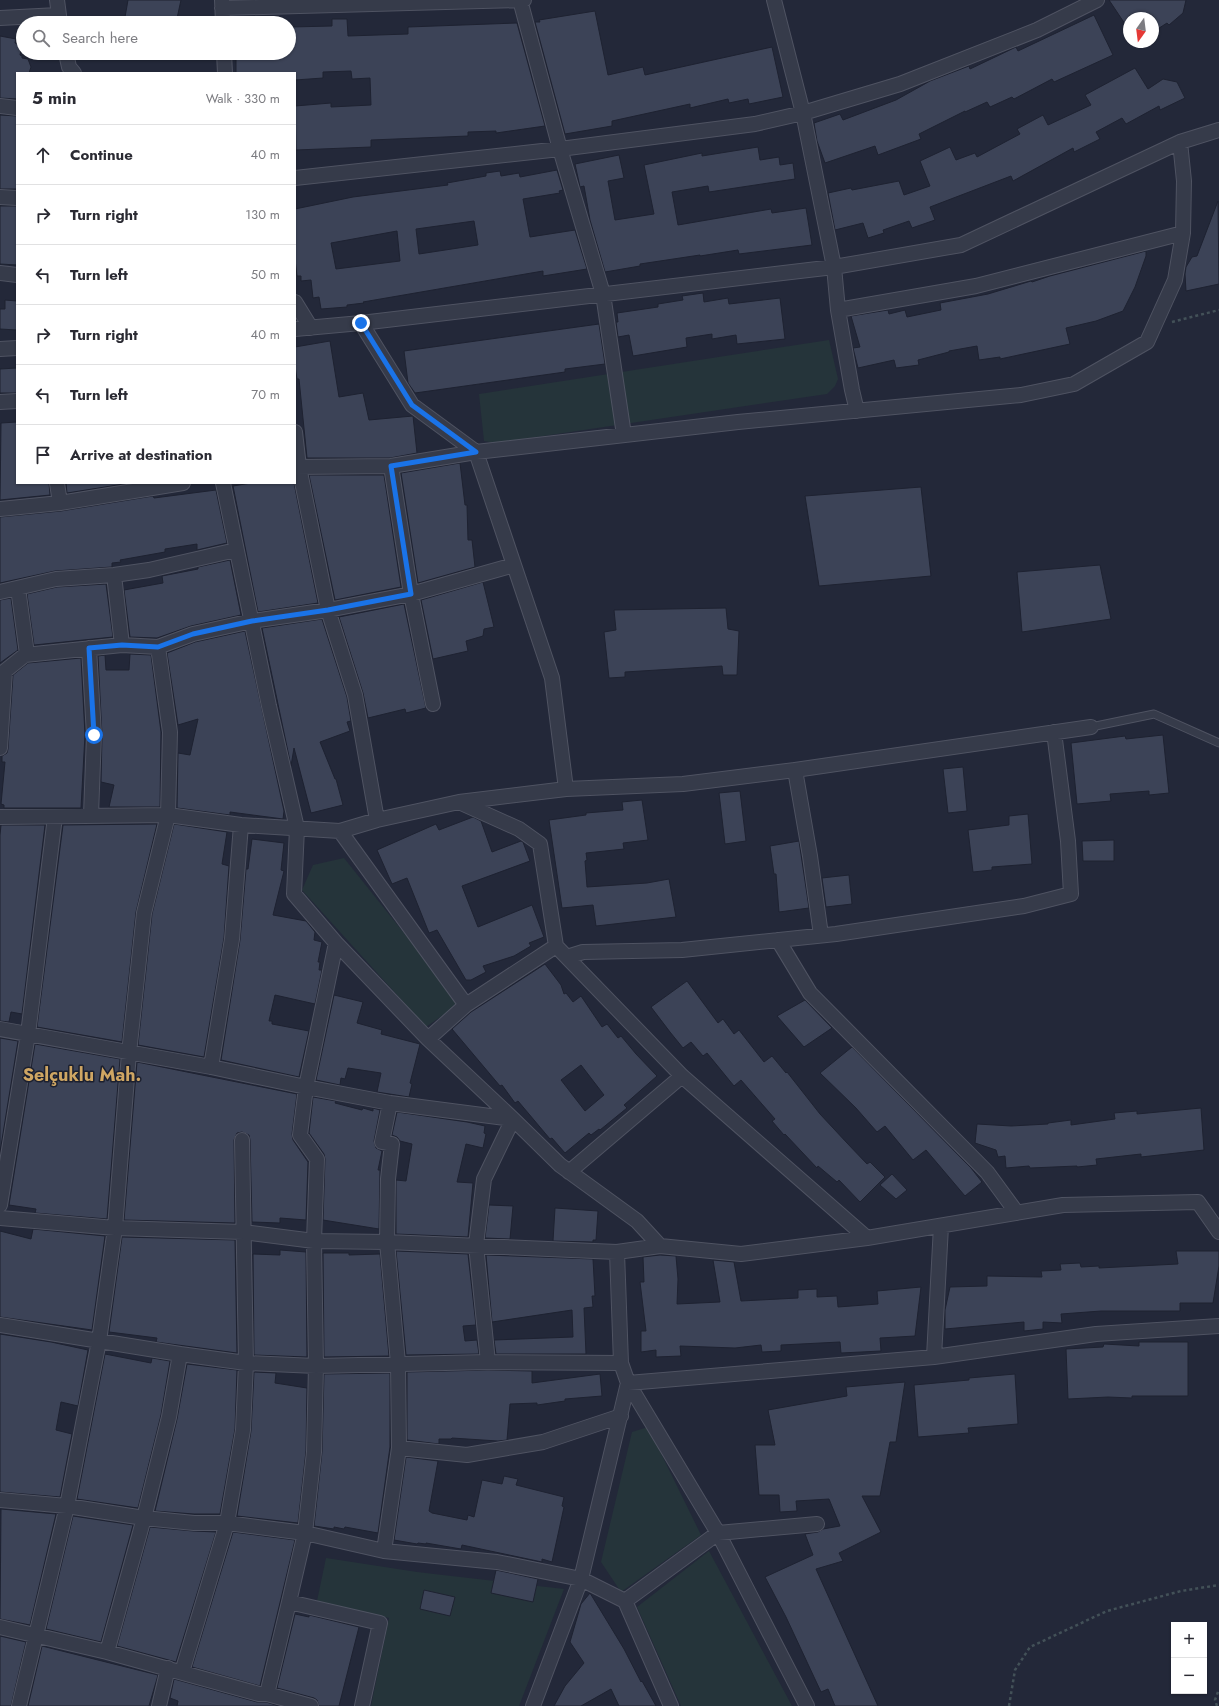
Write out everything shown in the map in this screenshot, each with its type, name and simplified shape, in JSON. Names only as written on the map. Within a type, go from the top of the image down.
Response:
[{"type":"street","points":[[57,0],[59,16]]},
{"type":"street","points":[[223,16],[222,4],[521,0],[560,149],[603,294],[624,435]]},
{"type":"street","points":[[774,0],[803,113],[834,267],[838,310],[852,390],[858,411]]},
{"type":"street","points":[[296,178],[560,149],[755,124],[803,113],[900,84],[1037,30],[1097,0]]},
{"type":"street","points":[[0,18],[16,18]]},
{"type":"street","points":[[68,60],[69,67],[73,72]]},
{"type":"street","points":[[224,60],[225,72]]},
{"type":"street","points":[[0,106],[16,108]]},
{"type":"street","points":[[296,329],[361,323],[834,267],[961,245],[1180,142],[1219,130]]},
{"type":"street","points":[[297,467],[391,466],[476,452],[817,413],[858,411],[1021,395],[1074,384],[1147,342],[1175,280],[1183,233],[1184,181],[1180,142]]},
{"type":"street","points":[[0,197],[16,198]]},
{"type":"street","points":[[838,310],[976,286],[1183,233]]},
{"type":"street","points":[[0,273],[16,275]]},
{"type":"street","points":[[296,304],[311,328]]},
{"type":"street","points":[[361,323],[412,405],[476,452],[552,678],[566,789]]},
{"type":"street","points":[[0,349],[16,348]]},
{"type":"street","points":[[0,402],[16,401]]},
{"type":"street","points":[[296,450],[297,467],[328,610],[355,695],[376,820]]},
{"type":"street","points":[[391,466],[411,594],[432,704]]},
{"type":"street","points":[[57,484],[60,502]]},
{"type":"street","points":[[0,509],[60,502],[177,484]]},
{"type":"street","points":[[223,484],[269,706],[297,828],[294,894],[336,942],[428,1039],[513,1119],[560,1166],[637,1221],[660,1246]]},
{"type":"street","points":[[0,592],[56,579],[114,575],[149,570],[236,550]]},
{"type":"street","points":[[0,748],[5,671],[25,654],[122,645],[158,647],[193,634],[252,621],[328,610],[411,594],[514,565]]},
{"type":"street","points":[[114,575],[122,645]]},
{"type":"street","points":[[18,588],[27,654]]},
{"type":"street","points":[[19,1706],[67,1506],[100,1341],[115,1228],[144,913],[168,815],[170,732],[158,647]]},
{"type":"street","points":[[89,648],[94,735],[91,815]]},
{"type":"street","points":[[0,817],[168,815],[242,825],[340,831],[376,820],[459,802],[566,789],[683,784],[795,770],[1092,726]]},
{"type":"street","points":[[567,957],[583,952],[682,950],[821,935],[1024,906],[1071,894],[1068,841],[1054,732]]},
{"type":"street","points":[[795,770],[810,856],[821,935]]},
{"type":"street","points":[[459,802],[519,829],[540,844],[556,946],[682,1076],[867,1238]]},
{"type":"street","points":[[0,1205],[3,1174],[28,1034],[55,817]]},
{"type":"street","points":[[211,1067],[232,939],[242,825]]},
{"type":"street","points":[[340,831],[466,1005]]},
{"type":"street","points":[[778,940],[810,993],[987,1172],[1017,1213]]},
{"type":"street","points":[[260,1698],[289,1602],[305,1533],[314,1452],[316,1366],[314,1241],[317,1159],[300,1135],[306,1087],[336,942]]},
{"type":"street","points":[[428,1039],[466,1005],[556,946]]},
{"type":"street","points":[[0,1029],[211,1067],[390,1103],[513,1119]]},
{"type":"street","points":[[569,1172],[682,1076]]},
{"type":"street","points":[[384,1551],[399,1448],[398,1363],[387,1242],[388,1179],[392,1144],[382,1142],[390,1103]]},
{"type":"street","points":[[488,1362],[476,1246],[484,1179],[513,1119]]},
{"type":"street","points":[[182,1672],[227,1523],[244,1430],[246,1363],[242,1140]]},
{"type":"street","points":[[0,1218],[115,1228],[243,1232],[314,1241],[387,1242],[617,1252],[660,1246],[741,1254],[867,1238],[1063,1205],[1198,1202],[1219,1232]]},
{"type":"street","points":[[934,1357],[941,1226]]},
{"type":"street","points":[[617,1252],[621,1363],[628,1384],[718,1534],[807,1706]]},
{"type":"street","points":[[0,1325],[246,1363],[316,1366],[488,1362],[621,1363]]},
{"type":"street","points":[[628,1384],[934,1357],[1096,1334],[1219,1326]]},
{"type":"street","points":[[107,1652],[144,1518],[169,1417],[180,1354]]},
{"type":"street","points":[[533,1706],[581,1579],[628,1384]]},
{"type":"street","points":[[399,1448],[467,1455],[543,1442],[621,1416]]},
{"type":"street","points":[[0,1500],[67,1506],[144,1518],[194,1523],[227,1523],[305,1533],[384,1551],[497,1562],[581,1579],[625,1601],[671,1706]]},
{"type":"street","points":[[625,1601],[718,1534],[817,1524]]},
{"type":"street","points":[[289,1602],[380,1623],[362,1706]]},
{"type":"street","points":[[0,1627],[168,1668],[260,1698],[311,1706]]},
{"type":"street","points":[[159,1706],[168,1668]]},
{"type":"lane","points":[[1092,726],[1154,714],[1219,743]]},
{"type":"path","points":[[1154,326],[1219,310]]},
{"type":"path","points":[[1009,1706],[1015,1670],[1030,1647],[1106,1611],[1181,1592],[1219,1585]]},
{"type":"path","points":[[1217,1706],[1216,1700],[1219,1689]]},
{"type":"shaded area","points":[[829,340],[838,379],[835,386],[827,394],[496,443],[484,441],[479,394]]},
{"type":"shaded area","points":[[344,858],[460,1003],[426,1027],[302,890],[313,865]]},
{"type":"shaded area","points":[[648,1427],[701,1535],[621,1592],[601,1562],[632,1432]]},
{"type":"shaded area","points":[[709,1551],[792,1706],[681,1706],[637,1607]]},
{"type":"shaded area","points":[[326,1558],[417,1572],[564,1589],[519,1706],[371,1706],[389,1618],[317,1601]]},
{"type":"building","points":[[128,0],[181,0],[178,16],[125,16]]},
{"type":"building","points":[[1109,0],[1186,0],[1183,13],[1169,25],[1167,23],[1159,28],[1159,12],[1123,12],[1123,21]]},
{"type":"building","points":[[595,11],[608,75],[643,67],[645,75],[772,47],[783,97],[749,104],[748,99],[729,103],[728,99],[690,108],[690,104],[612,121],[612,126],[565,134],[535,22],[540,22],[539,20]]},
{"type":"building","points":[[1094,15],[1113,55],[1054,82],[1052,79],[1014,99],[1012,97],[990,107],[987,102],[965,111],[919,134],[921,139],[878,155],[875,146],[825,163],[817,141],[814,123],[840,114],[843,120],[896,100],[930,81],[969,66],[970,69],[1016,47],[1018,51]]},
{"type":"building","points":[[332,19],[347,19],[348,36],[408,34],[408,27],[517,23],[545,126],[496,133],[496,131],[468,132],[468,136],[371,140],[371,147],[296,150],[296,106],[331,103],[331,107],[371,105],[370,78],[352,79],[351,71],[323,72],[323,78],[296,80],[296,72],[236,72],[236,60],[296,60],[296,27],[332,26]]},
{"type":"building","points":[[0,36],[16,39],[16,60],[28,60],[31,67],[29,72],[16,72],[16,99],[0,98]]},
{"type":"building","points":[[1135,68],[1148,89],[1163,79],[1177,82],[1185,98],[1160,110],[1159,106],[1126,124],[1122,118],[1096,132],[1100,139],[1074,152],[1073,148],[1013,181],[1011,176],[930,207],[935,220],[912,228],[909,221],[883,230],[884,233],[868,238],[863,223],[835,230],[828,193],[899,181],[904,195],[930,186],[920,161],[950,147],[956,160],[975,153],[977,157],[1020,134],[1017,129],[1043,115],[1048,125],[1091,105],[1085,95]]},
{"type":"building","points":[[0,115],[16,116],[16,189],[0,189]]},
{"type":"building","points":[[758,147],[760,160],[779,157],[780,165],[793,163],[795,179],[709,192],[708,186],[672,192],[678,225],[771,209],[772,213],[806,208],[812,245],[739,254],[738,250],[640,264],[640,266],[605,272],[590,220],[584,186],[580,187],[575,164],[619,155],[624,178],[608,181],[615,220],[654,214],[644,165],[702,153],[702,156]]},
{"type":"building","points":[[557,170],[563,190],[559,191],[560,193],[523,199],[530,237],[575,230],[587,269],[543,276],[543,271],[363,302],[364,303],[347,305],[347,307],[321,309],[319,297],[313,298],[311,280],[301,281],[301,276],[297,276],[296,209],[353,197],[448,185],[447,183],[486,176],[486,173],[500,171],[501,176],[519,173],[520,177]],"holes":[[[474,221],[478,245],[419,254],[416,229]],[[397,231],[400,261],[336,269],[331,243]]]},
{"type":"building","points":[[1218,201],[1219,284],[1186,291],[1186,267],[1192,257],[1197,256]]},
{"type":"building","points":[[0,206],[16,206],[16,265],[0,264]]},
{"type":"building","points":[[1146,251],[1146,256],[1135,287],[1123,311],[1096,321],[1066,328],[1070,344],[1000,359],[1000,357],[979,360],[977,346],[949,351],[918,360],[919,365],[896,368],[894,360],[858,368],[853,348],[860,347],[851,316],[888,310],[889,314],[905,310],[907,317],[941,310],[940,303],[988,294],[1031,281],[1032,282]]},
{"type":"building","points":[[703,293],[704,302],[728,298],[729,304],[780,298],[785,339],[737,344],[736,335],[712,339],[712,334],[686,338],[687,347],[633,356],[629,335],[618,337],[616,322],[618,322],[617,313],[658,307],[658,304],[683,300],[682,296]]},
{"type":"building","points":[[5,300],[16,301],[16,330],[0,329],[0,309],[5,309]]},
{"type":"building","points":[[599,324],[605,364],[565,369],[565,372],[415,393],[408,383],[404,351]]},
{"type":"building","points":[[330,341],[339,397],[363,393],[369,420],[413,416],[417,453],[390,458],[307,458],[299,379],[297,379],[296,372],[296,347]]},
{"type":"building","points":[[16,368],[16,393],[0,393],[0,369]]},
{"type":"building","points":[[16,422],[16,484],[49,484],[50,495],[0,500],[1,423]]},
{"type":"building","points":[[460,463],[465,505],[467,505],[468,540],[472,540],[475,567],[418,583],[401,473]]},
{"type":"building","points":[[309,475],[384,475],[401,587],[335,600]]},
{"type":"building","points":[[66,484],[124,484],[67,493]]},
{"type":"building","points":[[245,484],[294,484],[318,603],[258,612],[233,486]]},
{"type":"building","points":[[921,487],[931,576],[819,586],[805,496]]},
{"type":"building","points":[[216,490],[227,543],[197,550],[197,544],[165,549],[165,552],[120,560],[121,562],[112,563],[112,567],[55,571],[0,583],[0,517],[61,511],[153,496],[154,498]]},
{"type":"building","points":[[230,560],[241,615],[191,626],[157,638],[130,637],[124,590],[163,583],[162,576],[198,569],[198,567]]},
{"type":"building","points":[[1100,565],[1111,619],[1022,632],[1017,572]]},
{"type":"building","points":[[483,582],[494,627],[484,629],[483,636],[466,641],[468,651],[433,659],[421,600]]},
{"type":"building","points":[[106,584],[113,637],[34,645],[27,594],[57,587]]},
{"type":"building","points":[[11,598],[18,650],[0,663],[0,600]]},
{"type":"building","points":[[404,604],[426,708],[406,713],[405,709],[368,718],[363,693],[339,617]]},
{"type":"building","points":[[726,608],[728,629],[739,631],[737,675],[723,675],[722,666],[625,672],[625,677],[609,678],[604,632],[616,630],[614,610]]},
{"type":"building","points":[[322,619],[347,697],[351,721],[347,722],[350,731],[320,742],[336,779],[343,805],[311,813],[294,748],[291,766],[262,628]]},
{"type":"building","points":[[245,631],[284,811],[283,819],[230,812],[230,815],[177,808],[178,753],[190,755],[198,719],[178,725],[167,653],[195,642]]},
{"type":"building","points":[[130,654],[151,655],[161,732],[160,807],[109,807],[114,785],[101,782],[102,735],[98,656],[105,655],[106,670],[129,670]]},
{"type":"building","points":[[81,658],[85,735],[81,808],[4,808],[4,805],[1,804],[5,762],[2,762],[2,756],[7,753],[8,749],[13,675],[28,663]]},
{"type":"building","points":[[1163,735],[1169,793],[1149,795],[1149,791],[1110,794],[1111,801],[1077,804],[1071,743],[1125,736],[1126,739]]},
{"type":"building","points":[[963,767],[967,811],[948,813],[943,769]]},
{"type":"building","points":[[740,791],[746,841],[725,844],[719,793]]},
{"type":"building","points":[[642,800],[648,840],[623,843],[624,849],[586,853],[587,860],[585,861],[587,887],[647,883],[669,879],[676,917],[596,926],[593,905],[562,908],[549,820],[586,815],[586,813],[623,810],[622,802]]},
{"type":"building","points":[[1028,814],[1032,864],[992,867],[992,870],[973,872],[968,830],[1009,825],[1009,816]]},
{"type":"building","points":[[473,817],[481,821],[492,852],[521,841],[523,842],[530,861],[462,886],[478,927],[532,905],[544,937],[529,943],[531,946],[514,956],[483,966],[486,972],[471,980],[466,980],[437,930],[429,933],[407,878],[392,884],[377,850],[436,824],[439,830]]},
{"type":"building","points":[[157,824],[136,912],[122,1042],[37,1027],[63,825]]},
{"type":"building","points":[[174,824],[227,832],[222,864],[229,866],[224,938],[204,1057],[138,1045],[152,914]]},
{"type":"building","points":[[1,825],[45,825],[22,1014],[11,1012],[9,1022],[0,1021]]},
{"type":"building","points":[[252,839],[284,843],[281,870],[284,871],[273,915],[306,921],[315,932],[314,940],[322,942],[318,962],[320,962],[319,970],[322,970],[315,1004],[275,995],[269,1021],[272,1021],[272,1024],[309,1031],[299,1077],[221,1060],[240,940],[246,869],[248,869]]},
{"type":"building","points":[[1114,840],[1114,861],[1083,861],[1082,841]]},
{"type":"building","points":[[799,841],[809,908],[779,912],[776,874],[774,874],[770,846]]},
{"type":"building","points":[[849,875],[852,904],[826,907],[822,878]]},
{"type":"building","points":[[545,964],[561,985],[564,994],[566,993],[573,1002],[581,996],[602,1027],[607,1024],[618,1038],[621,1036],[657,1076],[624,1105],[627,1108],[600,1130],[599,1129],[591,1135],[589,1133],[565,1153],[552,1138],[550,1139],[518,1101],[515,1103],[502,1085],[500,1086],[452,1029],[471,1012]],"holes":[[[581,1065],[604,1095],[585,1111],[561,1080]]]},
{"type":"building","points":[[687,981],[718,1023],[723,1019],[734,1034],[739,1030],[764,1062],[772,1056],[786,1073],[787,1072],[820,1114],[847,1143],[867,1164],[870,1162],[885,1177],[860,1202],[839,1180],[837,1182],[818,1166],[817,1168],[785,1134],[784,1135],[772,1121],[775,1119],[741,1080],[734,1086],[707,1053],[703,1056],[691,1042],[683,1048],[670,1032],[651,1007]]},
{"type":"building","points":[[334,995],[363,1002],[357,1023],[382,1030],[381,1034],[420,1044],[410,1083],[412,1084],[409,1097],[377,1092],[381,1073],[348,1068],[345,1079],[341,1078],[340,1085],[316,1080]]},
{"type":"building","points":[[805,1000],[832,1028],[804,1047],[777,1016]]},
{"type":"building","points":[[0,1038],[18,1041],[0,1152]]},
{"type":"building","points":[[35,1044],[120,1059],[107,1219],[35,1213],[36,1209],[9,1205]]},
{"type":"building","points":[[852,1047],[971,1168],[982,1182],[965,1196],[926,1150],[913,1160],[885,1126],[877,1132],[856,1108],[820,1073]]},
{"type":"building","points":[[137,1062],[297,1094],[292,1134],[293,1140],[308,1162],[306,1220],[280,1218],[280,1223],[252,1222],[250,1140],[249,1135],[242,1132],[237,1133],[234,1140],[235,1223],[124,1220]]},
{"type":"building","points":[[313,1097],[336,1101],[335,1103],[362,1110],[363,1108],[373,1111],[373,1108],[380,1110],[374,1141],[376,1148],[382,1151],[378,1170],[380,1170],[379,1229],[323,1220],[325,1159],[324,1154],[309,1133]]},
{"type":"building","points":[[1201,1108],[1204,1150],[1141,1157],[1141,1154],[1096,1159],[1097,1165],[1077,1167],[1030,1168],[1029,1166],[1006,1168],[1005,1156],[998,1157],[996,1150],[975,1143],[977,1124],[1011,1126],[1048,1124],[1071,1120],[1071,1125],[1115,1119],[1114,1113],[1137,1111],[1137,1114]]},
{"type":"building","points":[[397,1112],[485,1126],[484,1133],[486,1134],[483,1148],[466,1144],[457,1182],[473,1183],[468,1237],[396,1234],[396,1180],[406,1181],[412,1144],[400,1141],[397,1137],[392,1135]]},
{"type":"building","points":[[892,1174],[907,1190],[896,1199],[880,1185]]},
{"type":"building","points":[[489,1205],[513,1206],[510,1239],[485,1238]]},
{"type":"building","points":[[555,1208],[598,1211],[596,1240],[593,1240],[593,1242],[553,1241]]},
{"type":"building","points":[[33,1229],[105,1236],[92,1330],[0,1317],[0,1231],[31,1239]]},
{"type":"building","points":[[122,1237],[235,1240],[237,1353],[156,1342],[157,1338],[109,1332]]},
{"type":"building","points":[[280,1250],[306,1252],[307,1357],[254,1355],[253,1254],[280,1255]]},
{"type":"building","points":[[396,1251],[468,1254],[476,1325],[463,1326],[465,1341],[477,1340],[479,1354],[406,1355]]},
{"type":"building","points":[[1176,1251],[1219,1251],[1219,1266],[1213,1303],[1180,1303],[1180,1311],[1101,1311],[1061,1314],[1062,1323],[1043,1322],[1043,1329],[1024,1331],[1024,1322],[945,1329],[945,1310],[950,1287],[987,1286],[987,1276],[1042,1277],[1041,1271],[1061,1270],[1060,1264],[1080,1263],[1081,1267],[1099,1266],[1099,1268],[1178,1264]]},
{"type":"building","points":[[323,1253],[349,1253],[349,1255],[380,1254],[389,1356],[324,1357]]},
{"type":"building","points":[[486,1255],[593,1259],[595,1296],[592,1296],[593,1307],[584,1308],[586,1354],[496,1354],[494,1340],[573,1337],[572,1310],[492,1322]]},
{"type":"building","points":[[660,1255],[676,1256],[678,1279],[677,1304],[720,1302],[713,1260],[734,1262],[741,1301],[798,1298],[798,1290],[817,1289],[817,1297],[837,1296],[838,1307],[878,1304],[877,1291],[921,1287],[915,1336],[880,1338],[881,1351],[841,1353],[840,1342],[781,1345],[781,1351],[762,1352],[761,1345],[735,1348],[680,1346],[681,1356],[656,1357],[656,1350],[641,1352],[641,1331],[646,1331],[640,1282],[644,1282],[643,1257]]},
{"type":"building","points":[[0,1334],[51,1342],[88,1350],[78,1406],[61,1402],[56,1430],[72,1434],[60,1497],[0,1492]]},
{"type":"building","points":[[1139,1342],[1188,1342],[1188,1396],[1132,1396],[1132,1398],[1108,1397],[1068,1399],[1066,1349],[1103,1347],[1104,1344],[1139,1346]]},
{"type":"building","points":[[105,1354],[151,1363],[152,1358],[170,1361],[161,1415],[138,1508],[77,1499]]},
{"type":"building","points":[[187,1364],[237,1370],[235,1429],[220,1514],[155,1511],[177,1419]]},
{"type":"building","points":[[488,1370],[532,1371],[532,1383],[600,1374],[602,1396],[565,1399],[565,1401],[537,1405],[537,1403],[510,1404],[507,1440],[498,1441],[452,1438],[439,1439],[439,1444],[407,1440],[407,1372]]},
{"type":"building","points":[[254,1372],[276,1373],[275,1383],[307,1388],[306,1451],[298,1523],[237,1516],[251,1431]]},
{"type":"building","points":[[390,1373],[390,1447],[378,1533],[345,1527],[344,1529],[334,1527],[334,1529],[314,1526],[322,1452],[324,1374]]},
{"type":"building","points":[[1015,1374],[1018,1424],[968,1428],[969,1433],[918,1437],[914,1385]]},
{"type":"building","points":[[905,1382],[896,1442],[890,1442],[880,1496],[862,1496],[881,1532],[839,1553],[843,1561],[816,1569],[878,1706],[835,1706],[828,1689],[821,1692],[786,1617],[765,1577],[813,1555],[805,1534],[840,1526],[829,1499],[796,1501],[797,1511],[780,1512],[779,1495],[759,1495],[755,1445],[775,1445],[768,1410],[847,1396],[846,1387]]},
{"type":"building","points":[[406,1457],[438,1461],[429,1511],[432,1513],[467,1520],[468,1515],[474,1517],[482,1480],[502,1484],[504,1476],[518,1479],[516,1485],[564,1497],[562,1506],[564,1507],[552,1562],[542,1559],[542,1562],[462,1545],[461,1549],[426,1543],[417,1544],[394,1540]]},
{"type":"building","points":[[1,1509],[56,1514],[30,1625],[0,1619]]},
{"type":"building","points":[[73,1516],[133,1525],[101,1642],[46,1629]]},
{"type":"building","points":[[150,1527],[216,1532],[176,1662],[117,1646]]},
{"type":"building","points":[[233,1532],[295,1540],[260,1686],[192,1667]]},
{"type":"building","points":[[496,1570],[538,1579],[533,1602],[491,1593]]},
{"type":"building","points":[[424,1590],[455,1597],[450,1616],[420,1609]]},
{"type":"building","points":[[590,1593],[656,1706],[619,1706],[611,1689],[581,1706],[554,1706],[565,1686],[584,1663],[570,1642],[581,1604]]},
{"type":"building","points":[[295,1614],[309,1617],[309,1615],[359,1627],[339,1706],[319,1706],[317,1700],[314,1698],[277,1688]]},
{"type":"building","points":[[0,1636],[26,1642],[11,1706],[0,1706]]},
{"type":"building","points":[[42,1646],[158,1675],[149,1706],[28,1706]]},
{"type":"building","points":[[174,1679],[257,1702],[266,1702],[279,1706],[177,1706],[178,1701],[170,1698]]},
{"type":"district","name":"Selçuklu Mah.","points":[[82,1075]]},
{"type":"route","points":[[94,735],[89,648],[122,645],[158,647],[193,634],[252,621],[328,610],[411,594],[391,466],[476,452],[412,405],[361,323]]}]
